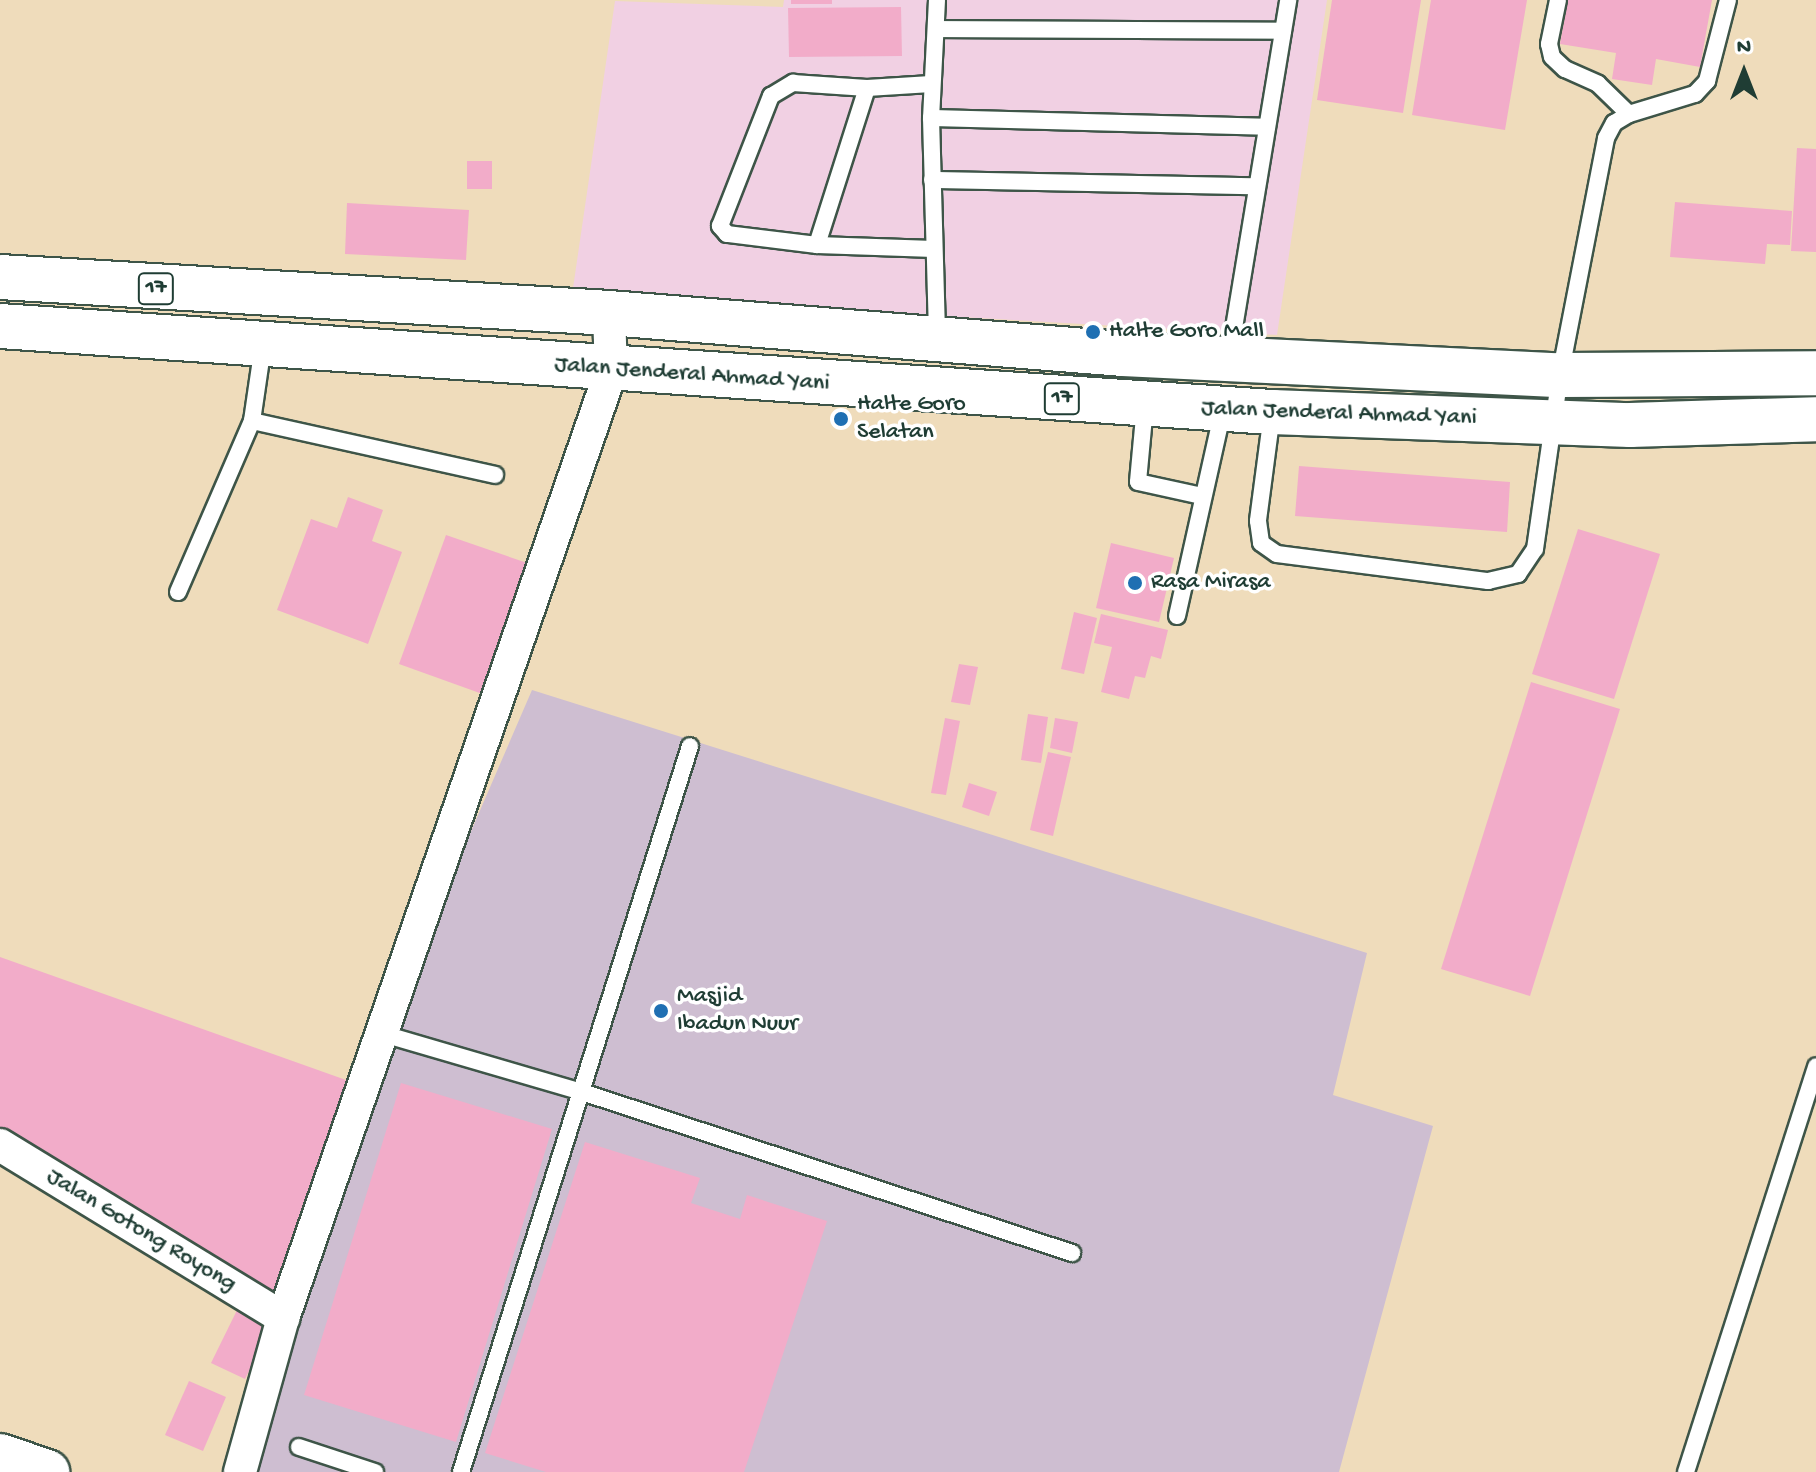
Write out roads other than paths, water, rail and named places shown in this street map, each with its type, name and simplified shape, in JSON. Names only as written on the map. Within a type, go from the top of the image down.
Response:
[{"type":"main road","name":"Jalan Jenderal Ahmad Yani","points":[[0,277],[609,313],[1229,359],[1560,375],[1816,373]]},
{"type":"main road","name":"Jalan Jenderal Ahmad Yani","points":[[0,326],[611,371],[1223,410],[1715,425],[1816,419]]},
{"type":"main road","points":[[0,1456],[47,1472]]},
{"type":"street","points":[[240,1472],[283,1318],[611,371],[609,313]]},
{"type":"street","name":"Jalan Gotong Royong","points":[[0,1145],[283,1318]]},
{"type":"lane","points":[[937,0],[931,84],[937,336]]},
{"type":"lane","points":[[1229,359],[1288,0]]},
{"type":"lane","points":[[1558,0],[1549,44],[1552,57],[1565,69],[1598,84],[1629,114]]},
{"type":"lane","points":[[1272,412],[1258,521],[1261,543],[1277,554],[1488,581],[1518,574],[1535,549],[1560,375],[1606,138],[1614,123],[1629,114],[1695,94],[1707,81],[1728,0]]},
{"type":"lane","points":[[936,29],[1283,31]]},
{"type":"lane","points":[[931,84],[867,88],[793,83],[780,87],[721,213],[720,226],[727,234],[817,245],[934,249]]},
{"type":"lane","points":[[817,245],[867,88]]},
{"type":"lane","points":[[931,118],[1267,127]]},
{"type":"lane","points":[[932,180],[1257,186]]},
{"type":"lane","points":[[178,592],[252,421],[263,346]]},
{"type":"lane","points":[[1145,405],[1138,482],[1202,496]]},
{"type":"lane","points":[[1177,616],[1223,410]]},
{"type":"lane","points":[[252,421],[495,475]]},
{"type":"lane","points":[[461,1472],[690,746]]},
{"type":"lane","points":[[380,1033],[582,1092],[1072,1253]]},
{"type":"lane","points":[[1686,1472],[1816,1066]]},
{"type":"lane","points":[[299,1447],[375,1472]]},
{"type":"place","name":"Halte Goro Mall","points":[[1093,332]]},
{"type":"place","name":"Halte Goro Selatan","points":[[841,419]]},
{"type":"place","name":"Rasa Mirasa","points":[[1135,583]]},
{"type":"place","name":"Masjid Ibadun Nuur","points":[[661,1011]]}]
